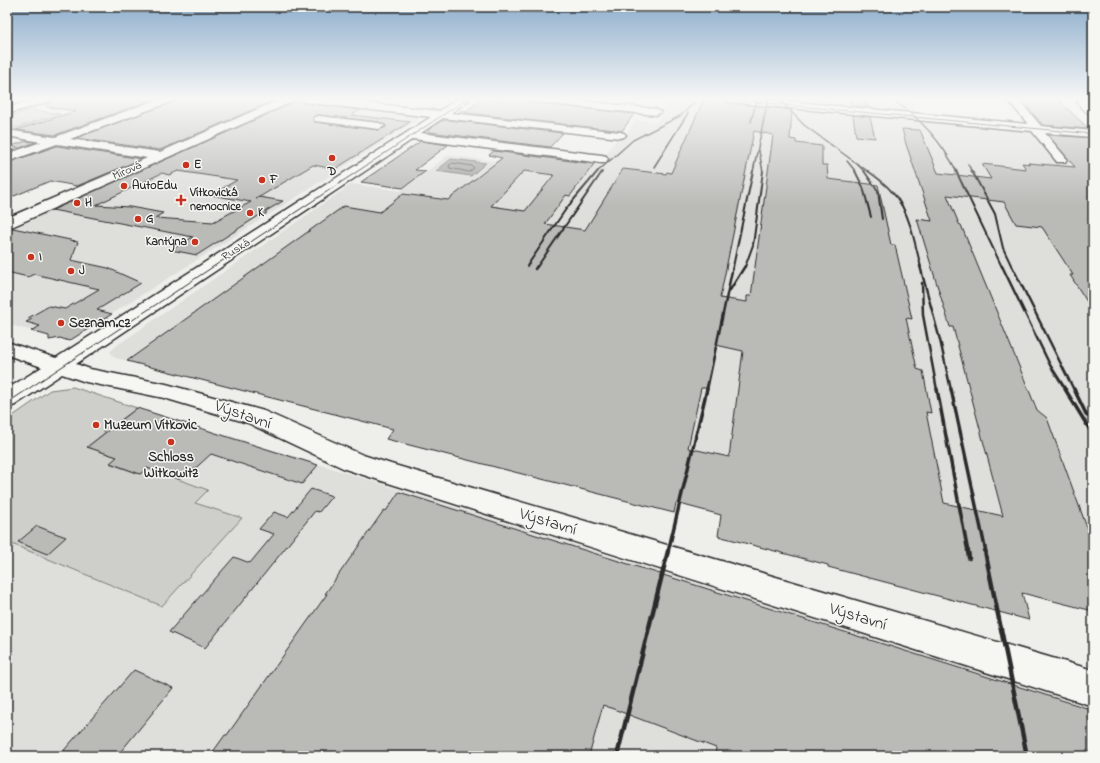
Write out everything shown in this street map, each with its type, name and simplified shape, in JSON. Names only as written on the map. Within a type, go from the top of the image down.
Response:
[{"type":"street","points":[[18,135],[161,156]]},
{"type":"street","points":[[7,158],[70,135]]},
{"type":"street","name":"Mírová","points":[[7,224],[209,135]]},
{"type":"street","points":[[410,135],[602,159]]},
{"type":"street","name":"Ruská","points":[[7,400],[410,135]]},
{"type":"street","points":[[616,135],[620,135]]},
{"type":"street","points":[[1041,135],[1061,159]]},
{"type":"street","name":"Výstavní","points":[[7,348],[86,375],[166,391],[256,417],[354,462],[391,474],[1093,688]]},
{"type":"shaded area","name":"Vítkovická nemocnice","points":[[217,135],[395,135],[69,341],[7,324],[7,228]]},
{"type":"shaded area","points":[[620,135],[1062,135],[1093,138],[1093,607],[676,503],[674,513],[386,439],[393,429],[115,358],[110,352],[116,346],[352,184],[401,191],[448,155],[510,163],[533,160],[542,153],[602,159]]},
{"type":"shaded area","points":[[73,387],[706,586],[1093,699],[1093,756],[7,756],[7,420],[50,390]]},
{"type":"shaded area","points":[[73,387],[137,408],[114,425],[111,424],[103,431],[106,432],[87,447],[117,457],[111,464],[140,474],[147,468],[208,490],[195,503],[242,518],[162,606],[7,542],[7,509],[11,506],[7,505],[7,420],[50,390]]},
{"type":"water","points":[[451,159],[486,163],[471,176],[436,171]]},
{"type":"building","points":[[85,135],[195,135],[160,150],[76,138]]},
{"type":"building","points":[[222,135],[390,135],[335,169],[313,165],[259,197],[283,201],[266,211],[266,214],[260,215],[197,255],[171,250],[193,237],[52,210]],"holes":[[[178,171],[237,180],[211,195],[251,202],[213,222],[155,218],[163,213],[130,207],[96,205],[162,173],[169,175]]]},
{"type":"building","points":[[450,135],[562,135],[550,147]]},
{"type":"building","points":[[688,135],[753,135],[720,298],[747,302],[747,296],[751,296],[773,135],[771,135],[790,135],[790,139],[796,140],[796,143],[822,146],[822,165],[827,165],[828,179],[878,185],[891,245],[895,245],[912,319],[906,318],[917,369],[923,371],[931,413],[926,412],[944,503],[1003,516],[953,327],[950,327],[917,219],[932,221],[903,135],[922,135],[938,173],[991,179],[982,164],[1026,169],[1022,163],[1075,167],[1048,135],[1093,138],[1093,311],[1070,275],[1073,275],[1042,227],[1016,224],[1004,202],[947,195],[959,224],[961,225],[1037,410],[1047,418],[1090,536],[1093,537],[1093,611],[1022,593],[1029,620],[828,567],[828,565],[718,536],[721,515],[676,503],[674,513],[386,439],[393,429],[127,361],[344,206],[380,212],[403,194],[448,200],[502,158],[489,155],[494,151],[594,164],[570,196],[566,195],[545,224],[585,230],[623,169],[666,174],[667,172],[671,173]],"holes":[[[524,171],[554,175],[525,211],[491,206]],[[716,345],[743,351],[729,457],[688,448],[701,388],[706,388]]]},
{"type":"building","points":[[856,135],[874,135],[875,138],[856,136]]},
{"type":"building","points":[[26,141],[35,142],[20,148],[9,147]]},
{"type":"building","points":[[421,141],[448,145],[415,170],[426,171],[403,188],[361,182]]},
{"type":"building","points":[[57,146],[142,159],[77,186],[50,181],[7,199],[7,163]]},
{"type":"building","points":[[13,228],[78,242],[71,260],[108,268],[141,283],[97,310],[112,314],[69,341],[60,338],[49,340],[49,336],[31,331],[40,326],[26,322],[32,319],[28,318],[49,306],[65,309],[99,289],[34,274],[28,277],[7,272],[7,230]]},
{"type":"building","points":[[137,408],[318,465],[302,484],[211,454],[189,474],[186,472],[179,479],[147,468],[140,474],[110,463],[117,457],[87,447]]},
{"type":"building","points":[[311,489],[332,496],[319,512],[315,511],[205,648],[169,632],[234,557],[250,563],[274,534],[259,529],[274,512],[288,517]]},
{"type":"building","points":[[399,492],[1093,710],[1093,756],[715,756],[716,748],[603,705],[589,756],[210,756],[225,735],[227,735],[327,594],[325,594],[384,510],[386,511]]},
{"type":"building","points":[[37,526],[66,537],[47,554],[18,542]]},
{"type":"building","points":[[134,670],[173,688],[117,756],[59,756]]},
{"type":"tram line","points":[[7,403],[413,135]]},
{"type":"railway","points":[[598,171],[633,140],[644,135]]},
{"type":"railway","points":[[654,167],[674,135]]},
{"type":"railway","points":[[753,172],[761,135]]},
{"type":"railway","points":[[817,135],[856,163]]},
{"type":"railway","points":[[932,135],[957,172]]},
{"type":"railway","points":[[759,151],[763,172]]},
{"type":"railway","points":[[847,161],[856,172]]},
{"type":"railway","points":[[856,163],[869,172]]},
{"type":"railway","points":[[856,163],[864,171]]},
{"type":"railway","points":[[968,164],[972,172]]},
{"type":"railway","points":[[527,266],[566,209],[598,171]]},
{"type":"railway","points":[[733,267],[753,171]]},
{"type":"railway","points":[[855,171],[863,187],[871,217]]},
{"type":"railway","points":[[864,171],[878,191],[882,219]]},
{"type":"railway","points":[[868,171],[882,181],[900,202],[910,224],[921,267]]},
{"type":"railway","points":[[956,171],[1002,267]]},
{"type":"railway","points":[[972,171],[995,214],[1003,248],[1012,267]]},
{"type":"railway","points":[[537,267],[602,172]]},
{"type":"railway","points":[[745,267],[753,245],[763,172]]},
{"type":"railway","points":[[707,390],[733,266]]},
{"type":"railway","points":[[730,290],[745,266]]},
{"type":"railway","points":[[920,266],[940,340],[951,390]]},
{"type":"railway","points":[[1002,266],[1050,365],[1066,390]]},
{"type":"railway","points":[[1012,266],[1074,390]]},
{"type":"railway","points":[[922,283],[923,315],[937,390]]},
{"type":"railway","points":[[668,552],[707,389]]},
{"type":"railway","points":[[937,389],[968,552]]},
{"type":"railway","points":[[951,389],[986,552]]},
{"type":"railway","points":[[1065,389],[1093,435]]},
{"type":"railway","points":[[1074,389],[1087,416]]},
{"type":"railway","points":[[617,756],[668,551]]},
{"type":"railway","points":[[968,551],[969,558]]},
{"type":"railway","points":[[985,551],[1027,756]]},
{"type":"place","name":"D","points":[[332,158]]},
{"type":"place","name":"E","points":[[186,165]]},
{"type":"place","name":"F","points":[[262,180]]},
{"type":"place","name":"AutoEdu","points":[[124,186]]},
{"type":"place","name":"Vítkovická nemocnice","points":[[181,200]]},
{"type":"place","name":"H","points":[[77,203]]},
{"type":"place","name":"K","points":[[250,213]]},
{"type":"place","name":"G","points":[[138,219]]},
{"type":"place","name":"Kantýna","points":[[195,242]]},
{"type":"place","name":"I","points":[[31,257]]},
{"type":"place","name":"J","points":[[71,271]]},
{"type":"place","name":"Seznam.cz","points":[[61,323]]},
{"type":"place","name":"Muzeum Vítkovic","points":[[96,425]]},
{"type":"place","name":"Schloss Witkowitz","points":[[171,442]]}]
